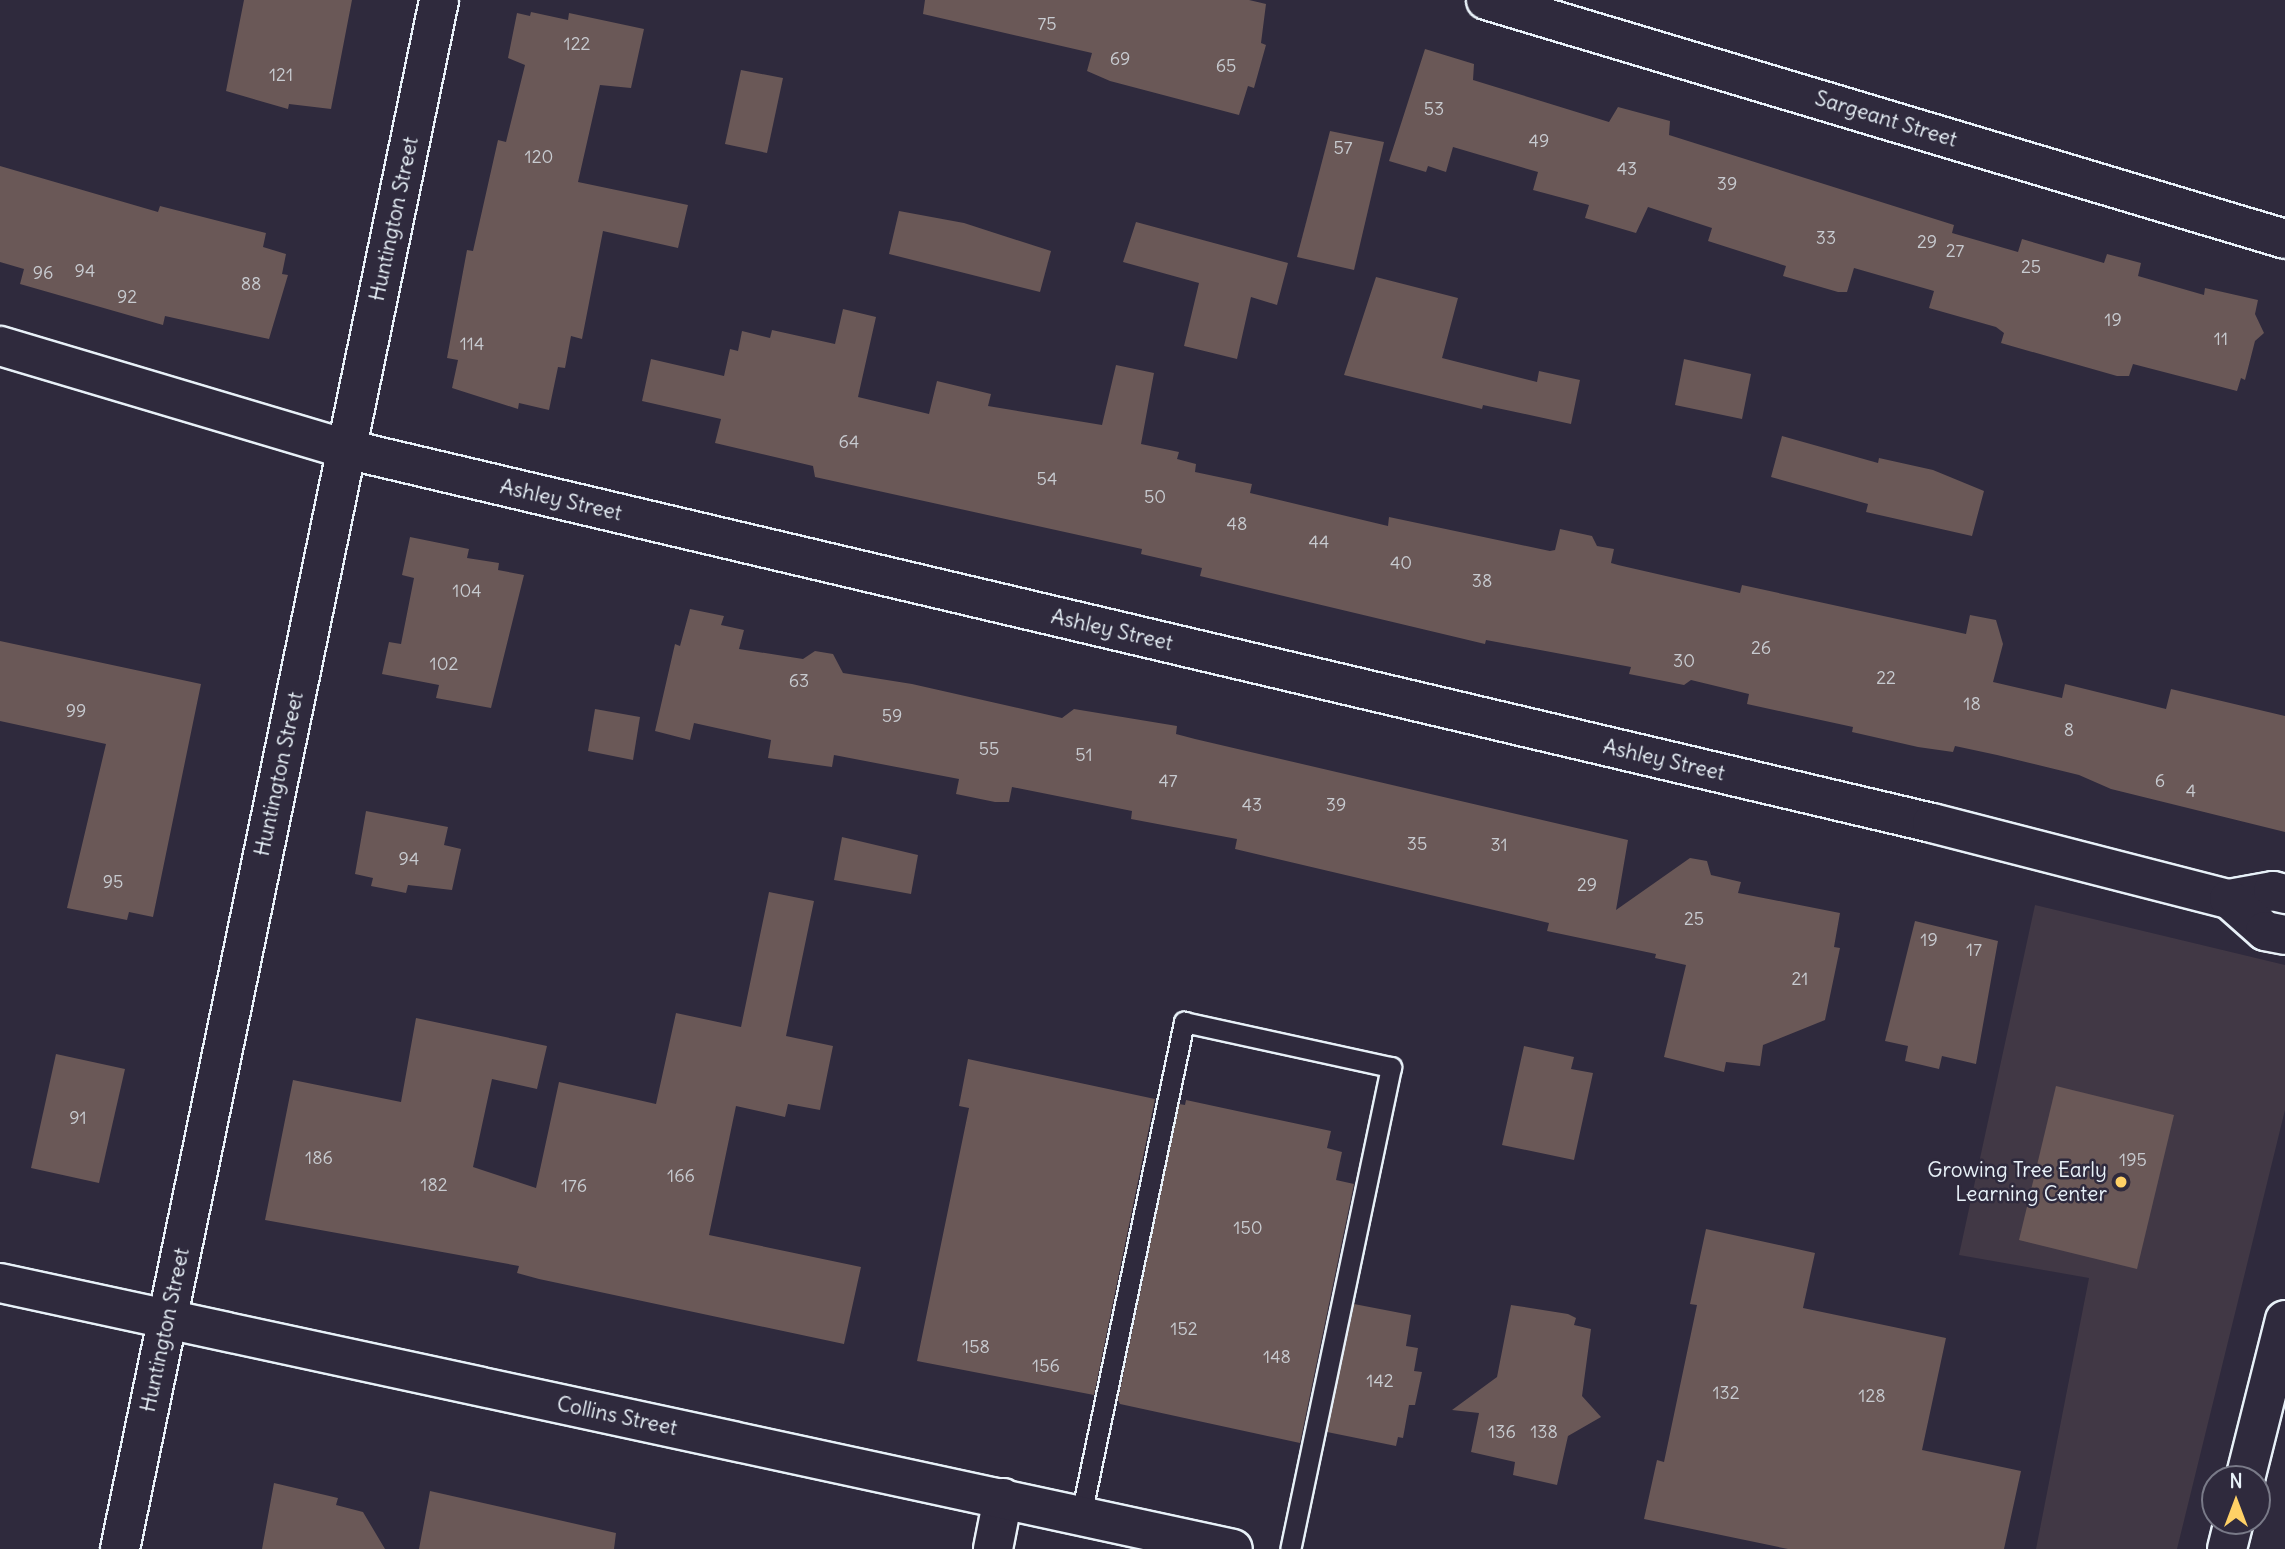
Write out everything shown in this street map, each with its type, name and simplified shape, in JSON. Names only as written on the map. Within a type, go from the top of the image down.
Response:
[{"type":"street","name":"Huntington Street","points":[[120,1549],[439,0]]},
{"type":"street","name":"Sargeant Street","points":[[1486,0],[2285,239]]},
{"type":"street","name":"Ashley Street","points":[[0,345],[346,449],[1918,820],[2229,898],[2273,891],[2285,894]]},
{"type":"street","name":"Ashley Street","points":[[2229,898],[2264,930],[2285,935]]},
{"type":"street","name":"Collins Street","points":[[0,1283],[1233,1549]]},
{"type":"street","points":[[2249,1465],[2285,1320]]},
{"type":"street","points":[[993,1549],[1003,1498]]},
{"type":"lane","points":[[1081,1515],[1184,1022],[1391,1067],[1290,1549]]},
{"type":"shaded area","name":"Growing Tree Early Learning Center","points":[[2035,905],[2285,965],[2285,1110],[2177,1549],[2036,1549],[2089,1278],[1959,1255]]},
{"type":"building","points":[[244,0],[352,0],[331,109],[289,104],[288,109],[226,91]]},
{"type":"building","points":[[925,0],[1249,0],[1266,4],[1261,43],[1266,45],[1254,88],[1248,86],[1239,115],[1110,81],[1087,71],[1092,53],[923,14]]},
{"type":"building","points":[[531,12],[568,20],[569,13],[644,29],[631,88],[600,85],[578,182],[688,205],[678,248],[603,231],[582,339],[571,336],[565,368],[558,367],[549,410],[519,403],[518,409],[452,388],[458,360],[447,358],[467,250],[473,251],[498,140],[506,142],[525,65],[508,58],[517,13],[530,16]]},
{"type":"building","points":[[1425,49],[1474,64],[1473,80],[1609,122],[1618,107],[1670,121],[1669,135],[1954,225],[1952,233],[2018,252],[2022,239],[2104,263],[2107,254],[2141,263],[2138,276],[2204,295],[2205,288],[2258,300],[2255,314],[2264,333],[2255,341],[2245,380],[2241,378],[2237,391],[2133,364],[2129,376],[2117,376],[2001,343],[2004,333],[1996,327],[1929,308],[1934,291],[1854,268],[1847,292],[1838,292],[1783,276],[1786,266],[1708,241],[1712,228],[1648,207],[1636,233],[1585,218],[1589,205],[1533,190],[1538,172],[1453,147],[1446,172],[1428,166],[1426,172],[1389,161]]},
{"type":"building","points":[[741,70],[783,78],[767,153],[725,144]]},
{"type":"building","points":[[1330,131],[1384,142],[1354,270],[1297,257]]},
{"type":"building","points":[[0,166],[158,212],[160,206],[266,233],[263,247],[286,254],[282,274],[288,275],[269,339],[165,316],[163,325],[20,284],[24,269],[0,262]]},
{"type":"building","points":[[899,211],[964,223],[1051,251],[1040,292],[889,254]]},
{"type":"building","points":[[1136,222],[1288,263],[1277,305],[1251,297],[1237,359],[1184,346],[1199,283],[1123,262]]},
{"type":"building","points":[[1376,277],[1458,298],[1442,358],[1537,382],[1539,371],[1580,380],[1571,424],[1483,405],[1482,409],[1344,375]]},
{"type":"building","points":[[843,309],[876,317],[858,397],[929,414],[937,381],[991,394],[988,406],[1102,425],[1116,365],[1154,373],[1141,444],[1179,452],[1177,459],[1196,464],[1195,472],[1252,484],[1250,493],[1388,526],[1389,517],[1550,551],[1555,550],[1560,529],[1592,536],[1597,546],[1614,549],[1611,563],[1618,565],[1740,593],[1742,585],[1966,634],[1970,615],[1996,620],[2003,644],[1993,682],[2062,698],[2065,684],[2166,709],[2171,689],[2285,716],[2285,832],[2111,789],[2079,775],[1997,755],[1955,746],[1953,752],[1918,747],[1852,732],[1853,727],[1747,704],[1749,694],[1691,680],[1684,685],[1629,674],[1631,667],[1486,640],[1485,644],[1200,576],[1202,568],[1141,554],[1142,549],[815,477],[813,466],[715,443],[721,419],[642,401],[651,359],[724,376],[730,349],[738,351],[742,331],[770,338],[772,330],[835,344]]},
{"type":"building","points":[[1684,359],[1751,374],[1742,419],[1675,405]]},
{"type":"building","points":[[1782,436],[1878,463],[1879,458],[1933,470],[1984,491],[1972,536],[1866,512],[1868,504],[1771,477]]},
{"type":"building","points":[[410,537],[469,549],[467,558],[499,563],[498,570],[524,575],[491,708],[436,698],[439,685],[382,674],[389,642],[401,644],[414,578],[402,575]]},
{"type":"building","points":[[690,609],[724,616],[721,625],[744,630],[739,649],[803,659],[815,651],[833,654],[843,673],[912,684],[1062,718],[1074,709],[1177,726],[1176,734],[1195,739],[1628,840],[1616,910],[1690,858],[1707,861],[1711,875],[1741,882],[1738,893],[1840,913],[1834,947],[1840,948],[1825,1020],[1763,1045],[1760,1066],[1726,1062],[1724,1072],[1664,1057],[1686,965],[1655,958],[1656,954],[1547,931],[1549,923],[1235,849],[1237,839],[1131,819],[1132,811],[1012,787],[1009,802],[995,802],[956,794],[959,779],[834,755],[832,767],[768,758],[771,740],[694,723],[690,740],[655,731],[675,644],[680,646]]},
{"type":"building","points":[[0,641],[201,684],[153,917],[129,912],[127,920],[67,908],[106,744],[0,721]]},
{"type":"building","points":[[595,709],[640,717],[633,760],[588,751]]},
{"type":"building","points":[[366,811],[448,827],[444,845],[461,849],[452,890],[408,885],[406,893],[371,886],[373,878],[355,874]]},
{"type":"building","points":[[842,837],[918,855],[911,894],[834,880]]},
{"type":"building","points":[[769,892],[814,901],[786,1036],[833,1046],[820,1110],[788,1104],[785,1117],[736,1106],[709,1235],[861,1267],[844,1344],[539,1279],[517,1273],[519,1266],[265,1220],[293,1080],[401,1102],[416,1018],[547,1046],[537,1089],[492,1079],[473,1167],[536,1188],[559,1082],[656,1104],[676,1013],[741,1027]]},
{"type":"building","points":[[1915,921],[1998,941],[1976,1064],[1942,1056],[1939,1069],[1905,1061],[1908,1046],[1885,1041]]},
{"type":"building","points":[[1524,1046],[1574,1057],[1571,1069],[1593,1073],[1574,1160],[1502,1145]]},
{"type":"building","points":[[56,1054],[125,1069],[99,1183],[31,1168]]},
{"type":"building","points":[[968,1059],[1155,1099],[1094,1395],[917,1361],[969,1108],[959,1106]]},
{"type":"building","points":[[2056,1086],[2174,1115],[2137,1269],[2019,1240]]},
{"type":"building","points":[[1186,1100],[1331,1131],[1327,1148],[1342,1152],[1336,1180],[1354,1184],[1300,1443],[1120,1404],[1118,1400],[1179,1104],[1185,1105]]},
{"type":"building","points":[[1706,1229],[1815,1253],[1803,1308],[1946,1338],[1922,1450],[2021,1471],[2004,1549],[1788,1549],[1644,1519],[1657,1460],[1664,1462],[1697,1305],[1690,1304]]},
{"type":"building","points":[[1354,1304],[1411,1315],[1406,1346],[1418,1348],[1414,1371],[1422,1372],[1415,1405],[1409,1405],[1403,1438],[1398,1437],[1396,1446],[1327,1432]]},
{"type":"building","points":[[1511,1305],[1568,1314],[1576,1318],[1574,1325],[1591,1329],[1582,1396],[1601,1417],[1568,1436],[1557,1485],[1513,1475],[1515,1462],[1471,1452],[1479,1413],[1452,1410],[1497,1377]]},
{"type":"building","points":[[274,1483],[338,1498],[336,1505],[363,1512],[385,1549],[262,1549]]},
{"type":"building","points":[[430,1491],[616,1533],[614,1549],[419,1549]]},
{"type":"place","name":"Growing Tree Early Learning Center","points":[[2121,1182]]}]
